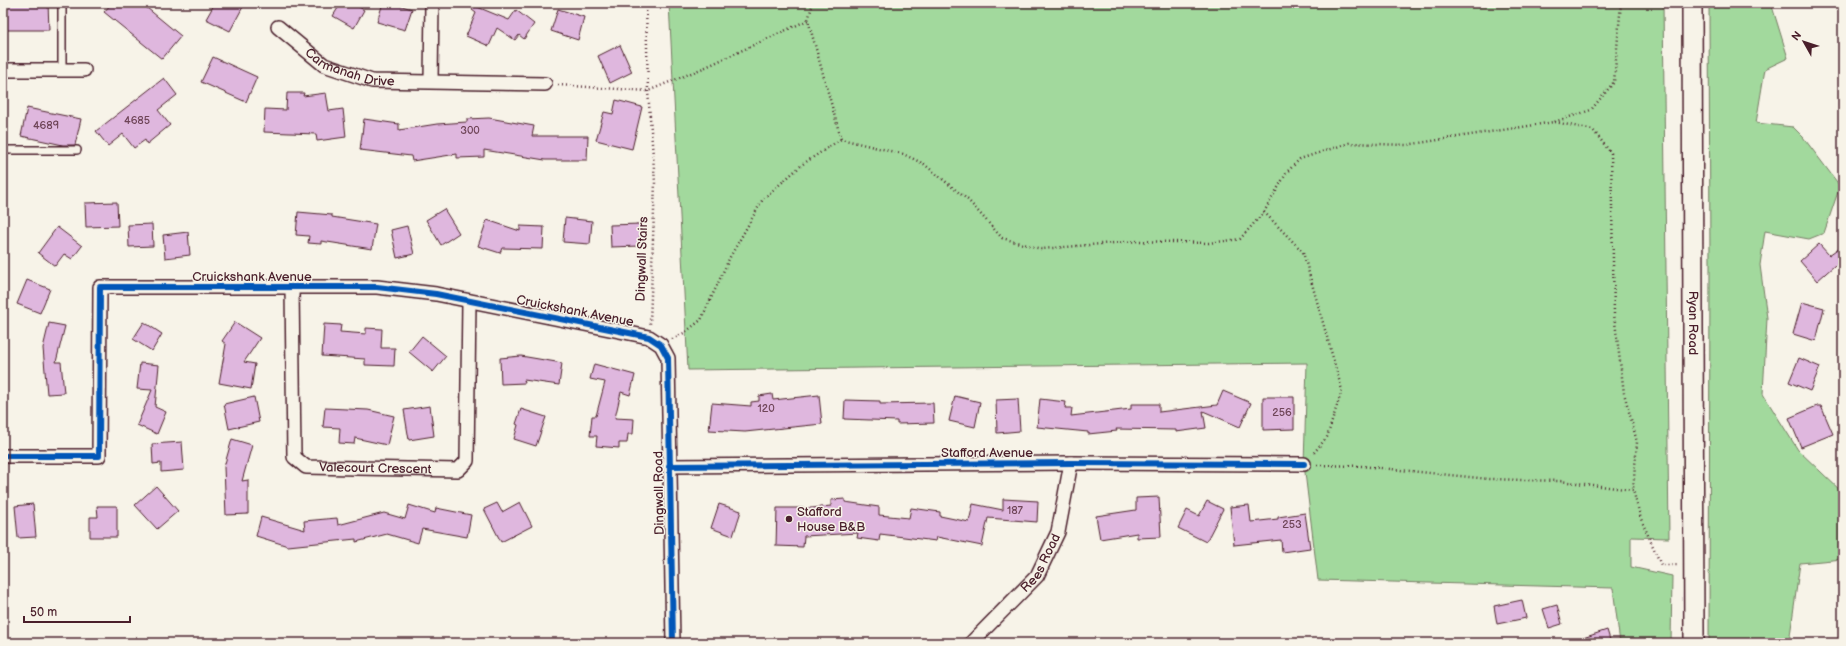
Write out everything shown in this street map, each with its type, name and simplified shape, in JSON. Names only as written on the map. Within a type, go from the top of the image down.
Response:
[{"type":"main road","name":"Ryan Road","points":[[1692,3],[1694,643]]},
{"type":"street","points":[[431,81],[432,3]]},
{"type":"street","name":"Carmanah Drive","points":[[278,27],[324,65],[372,81],[545,84]]},
{"type":"street","points":[[3,70],[84,70]]},
{"type":"street","name":"Cruickshank Avenue","points":[[3,456],[99,456],[100,287],[377,287],[436,294],[649,338],[661,345]]},
{"type":"street","name":"Valecourt Crescent","points":[[292,288],[294,457],[306,467],[458,470],[467,461],[469,301]]},
{"type":"street","name":"Dingwall Road","points":[[661,345],[668,358],[673,643]]},
{"type":"street","name":"Stafford Avenue","points":[[669,466],[1071,463],[1304,464]]},
{"type":"street","name":"Rees Road","points":[[971,643],[1037,576],[1058,532],[1071,463]]},
{"type":"lane","points":[[62,3],[62,70]]},
{"type":"lane","points":[[3,150],[76,150]]},
{"type":"path","points":[[813,3],[808,20],[841,139]]},
{"type":"path","points":[[661,345],[684,333],[701,320],[730,257],[763,199],[803,164],[841,139],[903,154],[924,164],[968,200],[1002,238],[1041,248],[1138,241],[1209,243],[1240,239],[1264,212],[1287,172],[1300,159],[1349,143],[1406,145],[1554,122],[1591,110],[1614,82],[1621,3]]},
{"type":"path","points":[[545,84],[648,91],[708,66],[808,20]]},
{"type":"path","points":[[1554,122],[1593,130],[1611,153],[1614,314],[1624,393],[1637,442],[1633,490],[1641,519],[1661,565],[1681,565]]},
{"type":"path","points":[[1264,212],[1303,252],[1342,390],[1327,437],[1304,464]]},
{"type":"path","points":[[1304,464],[1361,466],[1489,478],[1560,481],[1633,490]]},
{"type":"green space","points":[[669,3],[1663,3],[1669,538],[1631,537],[1631,567],[1672,576],[1671,643],[1620,643],[1613,588],[1318,580],[1304,464],[1307,363],[688,370]]},
{"type":"green space","points":[[1709,3],[1771,3],[1788,58],[1765,69],[1756,123],[1793,127],[1803,137],[1840,186],[1824,233],[1809,239],[1765,231],[1760,265],[1767,318],[1763,394],[1798,450],[1843,493],[1843,559],[1800,563],[1789,643],[1709,643]]},
{"type":"building","points":[[3,3],[48,3],[49,30],[3,30]]},
{"type":"building","points":[[112,3],[141,3],[181,36],[162,59],[104,12]]},
{"type":"building","points":[[215,3],[245,3],[230,31],[206,19]]},
{"type":"building","points":[[341,3],[352,3],[364,10],[354,28],[333,16]]},
{"type":"building","points":[[383,3],[392,3],[412,9],[405,30],[377,22]]},
{"type":"building","points":[[475,6],[509,20],[516,10],[534,24],[524,39],[519,35],[515,40],[497,28],[489,46],[466,36],[476,13],[472,10]]},
{"type":"building","points":[[558,9],[584,17],[578,40],[551,31]]},
{"type":"building","points":[[620,45],[632,72],[610,83],[598,56]]},
{"type":"building","points":[[213,57],[257,77],[246,102],[201,82]]},
{"type":"building","points":[[164,78],[177,95],[158,110],[170,125],[147,144],[145,140],[134,148],[123,134],[108,146],[96,131]]},
{"type":"building","points":[[287,93],[304,93],[303,96],[326,93],[329,111],[343,109],[346,137],[317,141],[316,134],[264,132],[265,109],[286,110]]},
{"type":"building","points":[[616,100],[642,107],[632,149],[596,140],[604,112],[613,114]]},
{"type":"building","points":[[27,108],[81,119],[75,145],[63,145],[21,136]]},
{"type":"building","points":[[489,118],[534,126],[532,136],[588,136],[587,160],[545,160],[484,150],[484,157],[457,158],[457,154],[412,161],[411,156],[360,150],[364,119],[399,124],[399,130],[437,124],[467,122],[467,119]]},
{"type":"building","points":[[117,202],[118,226],[86,227],[85,203]]},
{"type":"building","points":[[444,209],[459,233],[441,245],[426,220]]},
{"type":"building","points":[[298,212],[332,215],[332,217],[376,224],[372,249],[321,241],[321,244],[308,243],[309,236],[296,235]]},
{"type":"building","points":[[565,218],[592,221],[590,244],[563,242]]},
{"type":"building","points":[[487,220],[520,231],[520,226],[544,227],[543,249],[502,248],[500,253],[478,246]]},
{"type":"building","points":[[152,224],[153,246],[129,247],[128,225]]},
{"type":"building","points":[[640,224],[640,246],[611,247],[610,225]]},
{"type":"building","points":[[407,226],[414,254],[397,258],[391,230]]},
{"type":"building","points":[[57,227],[82,246],[72,259],[64,254],[55,266],[38,253]]},
{"type":"building","points":[[188,232],[190,255],[165,258],[163,235]]},
{"type":"building","points":[[1819,244],[1829,255],[1843,245],[1843,258],[1817,281],[1800,261]]},
{"type":"building","points":[[27,280],[50,289],[40,313],[17,304]]},
{"type":"building","points":[[1802,302],[1824,308],[1816,341],[1793,334]]},
{"type":"building","points":[[144,322],[162,334],[152,351],[133,339]]},
{"type":"building","points":[[235,322],[260,338],[244,362],[255,364],[251,389],[219,383],[226,344],[222,341]]},
{"type":"building","points":[[49,323],[65,326],[56,362],[61,362],[64,393],[47,394],[43,348]]},
{"type":"building","points":[[324,324],[341,325],[340,332],[366,334],[366,328],[382,329],[381,348],[395,348],[394,366],[365,365],[365,359],[322,356]]},
{"type":"building","points":[[422,336],[446,356],[433,372],[409,352]]},
{"type":"building","points":[[521,356],[562,363],[559,385],[524,380],[525,383],[501,384],[500,358]]},
{"type":"building","points":[[1799,358],[1820,367],[1810,391],[1789,382]]},
{"type":"building","points":[[140,363],[159,365],[155,407],[166,412],[157,434],[137,425],[152,390],[137,389]]},
{"type":"building","points":[[594,364],[635,375],[630,395],[621,392],[615,418],[634,419],[633,434],[628,434],[627,443],[619,443],[619,448],[596,446],[597,436],[590,436],[592,416],[596,416],[605,382],[590,379]]},
{"type":"building","points":[[1223,391],[1251,403],[1240,427],[1203,411],[1206,428],[1176,432],[1176,430],[1116,429],[1117,431],[1088,434],[1088,432],[1037,427],[1040,399],[1066,402],[1065,408],[1072,408],[1071,416],[1131,409],[1131,404],[1159,404],[1159,412],[1217,405]]},
{"type":"building","points":[[772,394],[773,400],[819,395],[822,424],[745,432],[709,430],[712,403],[751,406],[751,402],[759,401],[759,396]]},
{"type":"building","points":[[955,396],[980,402],[975,427],[949,421]]},
{"type":"building","points":[[254,397],[259,422],[229,429],[224,404]]},
{"type":"building","points":[[1263,397],[1294,397],[1294,429],[1263,430]]},
{"type":"building","points":[[1018,399],[1020,431],[997,433],[996,400]]},
{"type":"building","points":[[845,400],[880,401],[880,404],[933,403],[934,423],[897,424],[897,421],[844,419]]},
{"type":"building","points":[[430,406],[434,436],[409,440],[404,410]]},
{"type":"building","points":[[1817,406],[1821,406],[1833,434],[1801,447],[1789,418]]},
{"type":"building","points":[[325,408],[368,410],[394,416],[387,445],[355,438],[354,444],[339,443],[340,428],[323,427]]},
{"type":"building","points":[[521,409],[546,417],[536,446],[514,439],[518,425],[516,424]]},
{"type":"building","points":[[232,439],[252,445],[242,481],[248,480],[248,514],[226,515],[224,467]]},
{"type":"building","points":[[182,442],[184,470],[161,472],[161,463],[153,464],[152,444]]},
{"type":"building","points":[[156,486],[178,511],[157,529],[135,505]]},
{"type":"building","points":[[1159,497],[1161,537],[1137,538],[1137,533],[1100,539],[1096,516],[1136,510],[1136,498]]},
{"type":"building","points":[[845,499],[845,502],[879,507],[879,515],[909,518],[911,508],[940,512],[940,516],[969,522],[973,504],[1003,510],[1003,499],[1038,501],[1037,522],[988,518],[982,546],[937,537],[936,541],[880,534],[879,541],[857,538],[858,533],[804,536],[803,547],[776,546],[777,508],[812,508],[831,506],[831,500]]},
{"type":"building","points":[[1207,501],[1223,509],[1206,542],[1178,528],[1187,510],[1199,516]]},
{"type":"building","points":[[520,502],[532,526],[501,542],[484,509],[497,503],[502,512]]},
{"type":"building","points":[[33,504],[36,537],[18,538],[15,506]]},
{"type":"building","points":[[719,504],[741,511],[733,536],[711,528]]},
{"type":"building","points":[[409,505],[435,513],[436,508],[471,515],[467,537],[422,529],[418,543],[387,534],[356,542],[356,539],[288,546],[256,536],[261,517],[305,530],[304,521],[337,518],[338,525],[384,513],[405,519]]},
{"type":"building","points":[[1249,505],[1251,522],[1278,519],[1278,517],[1305,513],[1310,548],[1282,552],[1281,540],[1234,545],[1230,507]]},
{"type":"building","points":[[97,506],[117,506],[117,537],[90,537],[90,517],[98,517]]},
{"type":"building","points":[[1522,600],[1526,618],[1497,624],[1494,606]]},
{"type":"building","points":[[1557,605],[1562,624],[1549,628],[1543,609]]},
{"type":"building","points":[[1607,630],[1611,643],[1575,643],[1574,641]]},
{"type":"cycle path","points":[[3,456],[99,456],[100,287],[377,287],[436,294],[649,337],[661,345],[668,358],[673,643]]},
{"type":"cycle path","points":[[669,466],[1071,463],[1304,464]]},
{"type":"place","name":"Stafford House B&B","points":[[789,519]]}]
